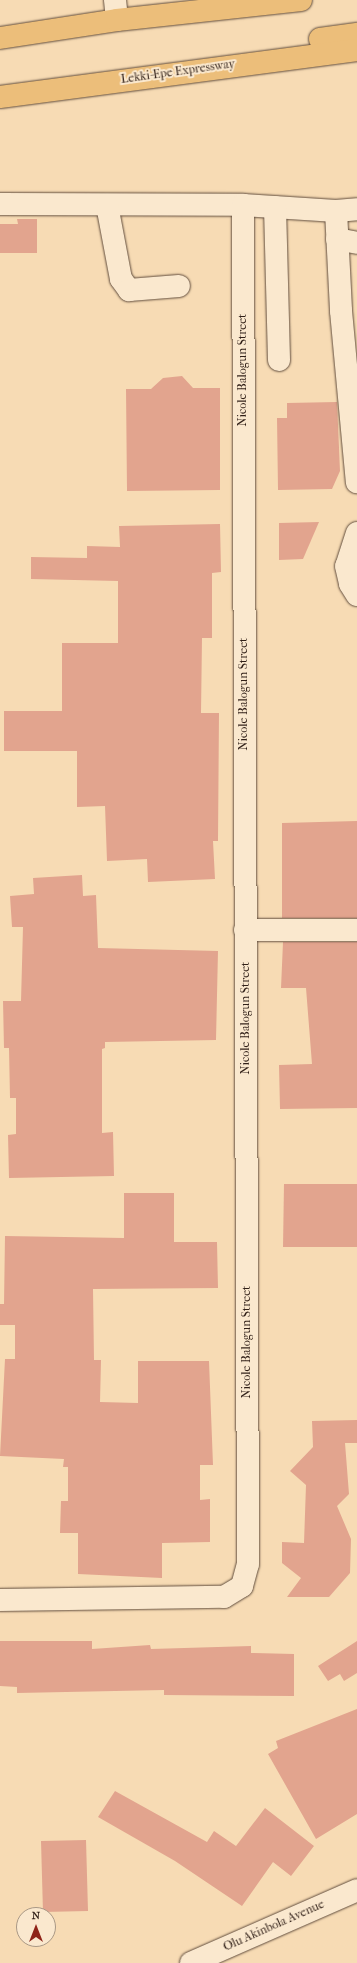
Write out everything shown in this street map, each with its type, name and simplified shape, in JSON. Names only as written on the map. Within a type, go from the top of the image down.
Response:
[{"type":"highway","points":[[0,38],[116,10],[301,0]]},
{"type":"highway","points":[[164,74],[203,55],[357,34]]},
{"type":"highway","name":"Lekki-Epe Expressway","points":[[0,96],[306,54],[357,51]]},
{"type":"street","points":[[0,204],[243,205],[346,210],[357,482]]},
{"type":"street","points":[[107,205],[121,279],[129,290],[180,286]]},
{"type":"street","name":"Nicole Balogun Street","points":[[0,1600],[224,1597],[242,1586],[248,1564],[243,205]]},
{"type":"street","points":[[275,207],[279,360]]},
{"type":"street","points":[[357,533],[346,566],[350,584],[357,595]]},
{"type":"street","points":[[245,930],[357,930]]},
{"type":"street","name":"Olu Akinbola Avenue","points":[[191,1963],[357,1890]]},
{"type":"building","points":[[17,219],[37,219],[37,253],[0,253],[0,224],[18,224]]},
{"type":"building","points":[[182,376],[193,388],[220,388],[220,490],[127,491],[126,389],[151,389],[163,378]]},
{"type":"building","points":[[337,402],[340,471],[332,489],[278,490],[277,418],[287,418],[287,403]]},
{"type":"building","points":[[319,522],[303,559],[279,560],[279,523]]},
{"type":"building","points":[[220,524],[221,572],[212,573],[212,638],[202,638],[201,713],[219,713],[218,841],[213,841],[215,879],[148,882],[147,859],[107,861],[105,806],[77,807],[77,751],[4,751],[4,711],[62,711],[62,643],[118,643],[118,581],[31,579],[31,557],[87,558],[87,546],[120,547],[119,526]]},
{"type":"building","points":[[357,821],[357,918],[282,918],[282,823]]},
{"type":"building","points":[[82,875],[83,896],[96,895],[98,948],[218,951],[216,1040],[105,1042],[105,1048],[102,1049],[102,1133],[113,1132],[114,1176],[9,1178],[8,1135],[16,1134],[16,1098],[10,1098],[9,1048],[4,1048],[3,1001],[21,1001],[23,927],[12,927],[10,896],[34,894],[33,878]]},
{"type":"building","points":[[283,942],[357,942],[357,1108],[280,1109],[279,1065],[312,1064],[306,988],[281,988]]},
{"type":"building","points":[[284,1184],[357,1184],[357,1247],[283,1247]]},
{"type":"building","points":[[124,1193],[174,1193],[174,1242],[217,1242],[218,1288],[93,1289],[94,1360],[101,1360],[100,1402],[138,1403],[138,1361],[209,1361],[213,1465],[200,1465],[200,1500],[210,1499],[210,1542],[162,1543],[162,1578],[78,1574],[78,1533],[60,1533],[61,1501],[68,1501],[68,1467],[63,1467],[64,1459],[0,1456],[5,1359],[15,1359],[15,1325],[0,1325],[0,1304],[4,1304],[5,1236],[124,1238]]},
{"type":"building","points":[[357,1420],[357,1443],[345,1443],[349,1494],[337,1506],[351,1539],[350,1573],[329,1597],[287,1597],[301,1578],[282,1563],[282,1542],[304,1543],[306,1485],[290,1471],[313,1447],[312,1421]]},
{"type":"building","points":[[0,1641],[92,1641],[92,1649],[150,1645],[151,1649],[251,1646],[251,1653],[294,1654],[294,1696],[164,1695],[164,1690],[17,1693],[17,1687],[0,1686]]},
{"type":"building","points":[[357,1641],[357,1673],[344,1681],[340,1674],[328,1681],[318,1666]]},
{"type":"building","points":[[357,1709],[357,1814],[316,1839],[268,1754],[278,1748],[276,1741]]},
{"type":"building","points":[[115,1791],[207,1842],[214,1831],[236,1846],[265,1808],[314,1846],[291,1876],[273,1862],[242,1906],[175,1861],[98,1817]]},
{"type":"building","points":[[86,1840],[88,1911],[56,1912],[56,1907],[43,1907],[41,1841]]}]
